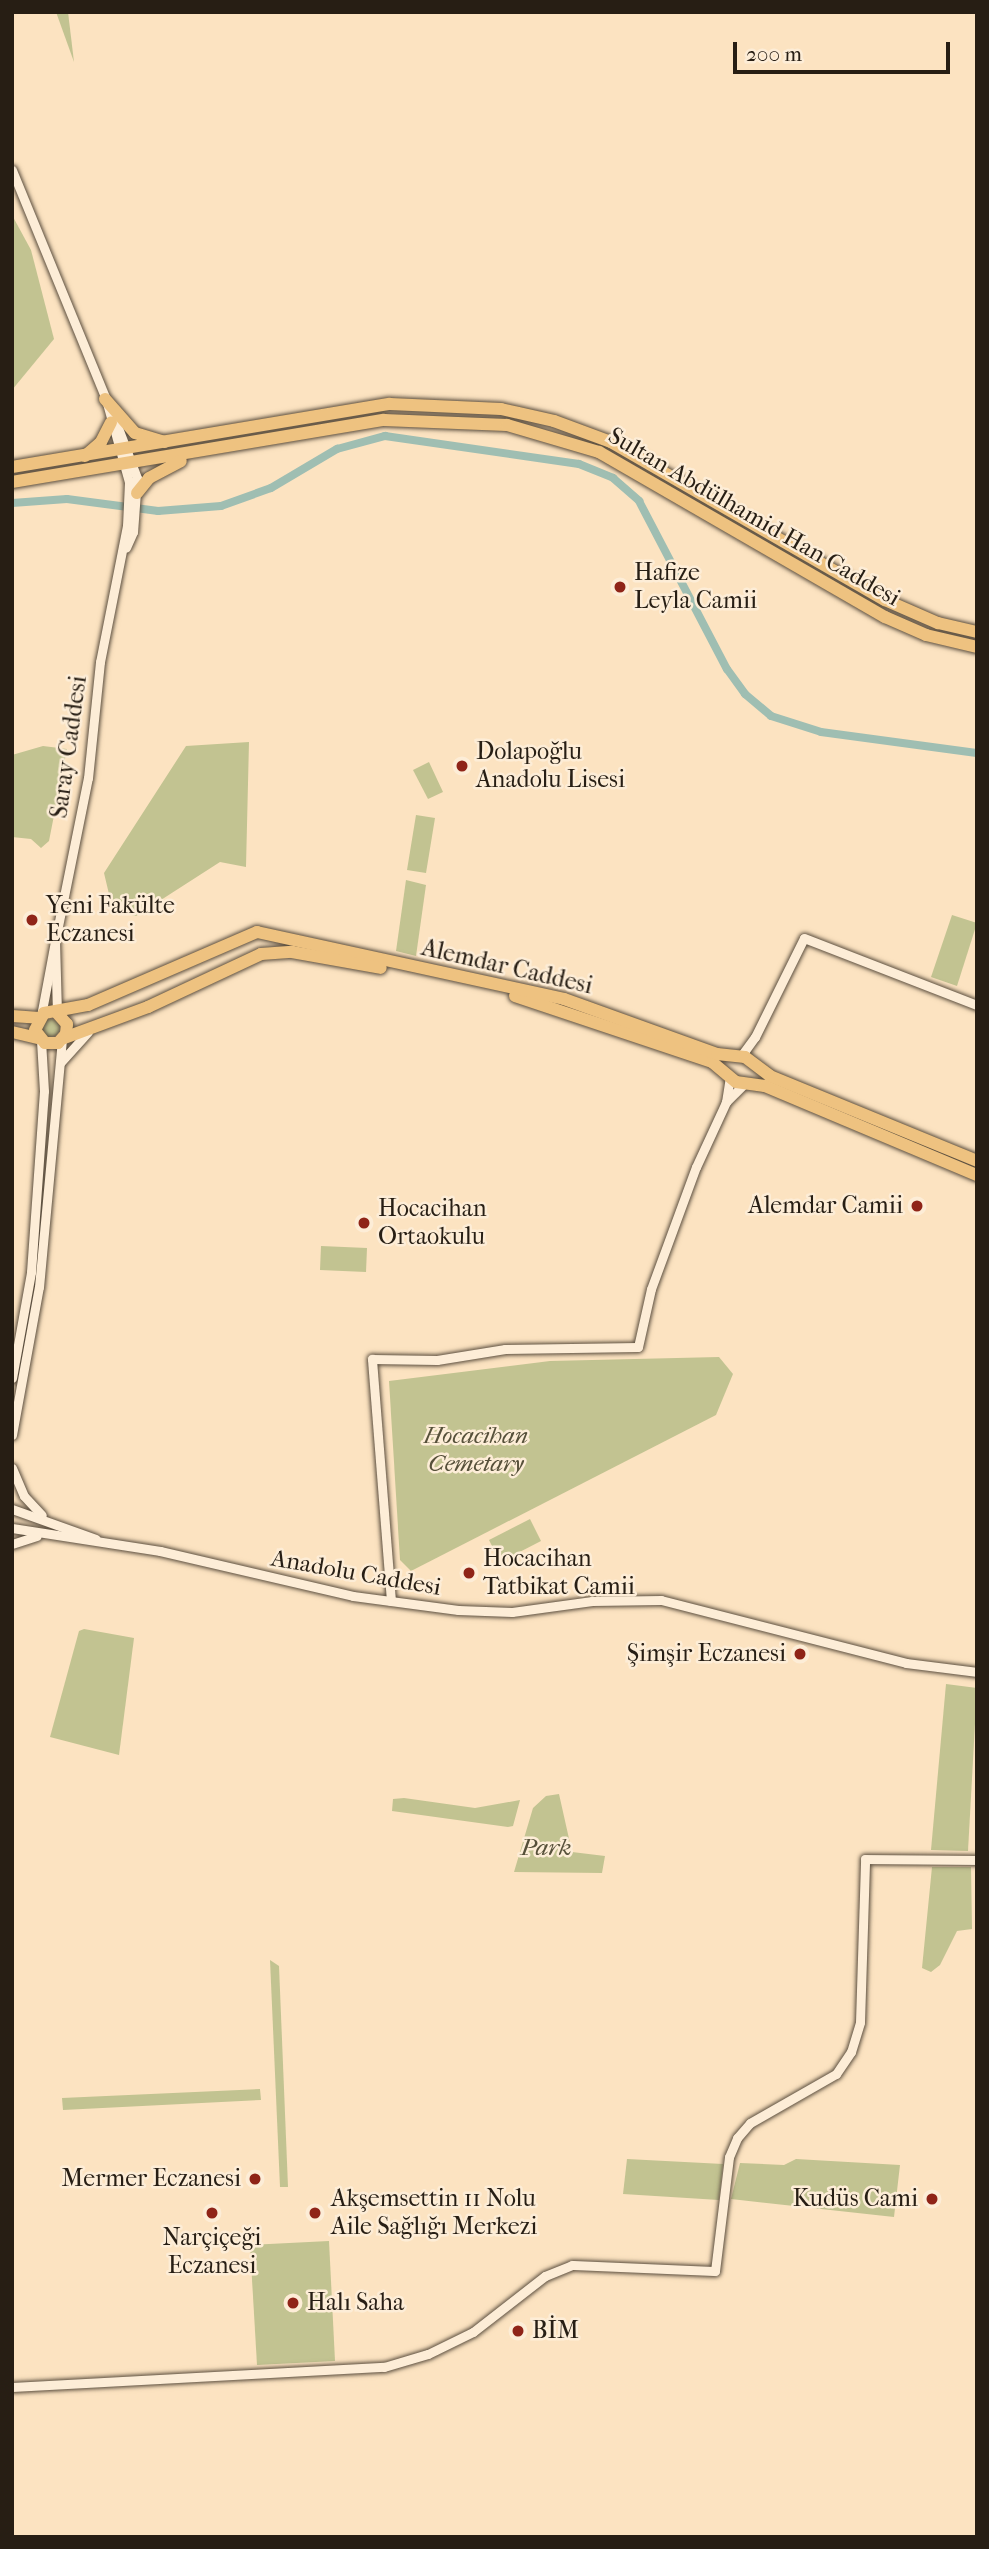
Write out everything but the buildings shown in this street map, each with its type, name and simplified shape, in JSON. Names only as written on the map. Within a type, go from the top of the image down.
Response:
[{"type":"main road","points":[[106,399],[135,433],[176,443]]},
{"type":"main road","name":"Sultan Abdülhamid Han Caddesi","points":[[12,467],[125,452],[390,404],[458,404],[532,415],[589,432],[640,456],[894,605],[977,632]]},
{"type":"main road","name":"Sultan Abdülhamid Han Caddesi","points":[[12,482],[399,419],[476,421],[544,433],[617,461],[885,617],[926,635],[977,647]]},
{"type":"main road","points":[[77,460],[94,450],[111,422]]},
{"type":"main road","points":[[134,496],[151,477],[201,453]]},
{"type":"main road","points":[[12,1016],[40,1017],[88,1005],[248,934],[263,934],[268,945],[259,955],[246,949],[248,934]]},
{"type":"main road","name":"Alemdar Caddesi","points":[[263,934],[564,999],[746,1060],[977,1161]]},
{"type":"main road","name":"Alemdar Caddesi","points":[[63,1039],[182,992],[259,955],[292,952],[517,997],[648,1038],[747,1082]]},
{"type":"main road","points":[[12,1032],[54,1044],[63,1039],[67,1024],[57,1013]]},
{"type":"main road","points":[[40,1017],[40,1039]]},
{"type":"main road","points":[[729,1074],[746,1060]]},
{"type":"main road","points":[[746,1060],[747,1082],[977,1175]]},
{"type":"street","points":[[12,170],[125,452]]},
{"type":"street","points":[[106,399],[111,422],[125,452]]},
{"type":"street","name":"Saray Caddesi","points":[[40,1017],[88,778],[100,662],[130,526],[134,496],[125,452]]},
{"type":"street","points":[[746,1060],[804,938],[977,1005]]},
{"type":"street","name":"Saray Caddesi","points":[[55,941],[57,1013]]},
{"type":"street","points":[[58,1068],[92,1028]]},
{"type":"street","points":[[12,1378],[31,1272],[44,1091],[40,1039]]},
{"type":"street","points":[[12,1435],[39,1287],[58,1068],[63,1039]]},
{"type":"street","points":[[391,1601],[372,1360],[437,1360],[505,1349],[638,1347],[651,1289],[696,1167],[726,1102],[729,1074]]},
{"type":"street","points":[[726,1102],[747,1082]]},
{"type":"street","points":[[12,1468],[24,1496],[49,1520]]},
{"type":"street","name":"Anadolu Caddesi","points":[[12,1509],[49,1520],[101,1541]]},
{"type":"street","name":"Anadolu Caddesi","points":[[12,1528],[39,1535],[101,1541],[391,1601],[512,1612],[592,1601],[662,1600],[906,1662],[977,1672]]},
{"type":"street","points":[[12,1544],[39,1535]]},
{"type":"street","points":[[12,2387],[384,2367],[428,2354],[473,2332],[545,2276],[572,2264],[715,2271],[729,2157],[737,2138],[750,2123],[836,2074],[851,2052],[860,2022],[865,1859],[977,1860]]},
{"type":"green space","points":[[56,12],[68,12],[74,62]]},
{"type":"green space","points":[[12,215],[31,250],[54,339],[12,390]]},
{"type":"green space","points":[[249,742],[246,867],[220,862],[136,916],[113,911],[104,873],[186,746]]},
{"type":"green space","points":[[43,746],[67,749],[49,841],[41,848],[31,839],[12,837],[12,755]]},
{"type":"green space","points":[[429,762],[443,792],[428,799],[413,770]]},
{"type":"green space","points":[[416,815],[435,818],[426,873],[407,870]]},
{"type":"green space","points":[[406,880],[426,885],[416,956],[396,951]]},
{"type":"green space","points":[[952,915],[977,923],[957,986],[931,977]]},
{"type":"green space","points":[[51,1019],[57,1022],[60,1028],[57,1034],[51,1037],[45,1034],[42,1028],[45,1022]]},
{"type":"green space","points":[[321,1246],[367,1248],[366,1272],[320,1270]]},
{"type":"green space","name":"Hocacihan Cemetary","points":[[719,1357],[733,1374],[716,1415],[411,1571],[400,1560],[389,1381],[550,1361]]},
{"type":"green space","points":[[530,1519],[541,1541],[500,1562],[489,1540]]},
{"type":"green space","points":[[84,1629],[134,1638],[119,1755],[50,1737],[79,1631]]},
{"type":"green space","points":[[946,1684],[977,1688],[968,1851],[931,1850]]},
{"type":"green space","name":"Park","points":[[559,1794],[572,1852],[605,1856],[602,1873],[514,1872],[533,1808],[546,1796]]},
{"type":"green space","points":[[404,1798],[475,1808],[520,1800],[513,1826],[508,1827],[392,1811],[393,1799]]},
{"type":"green space","points":[[932,1867],[971,1867],[972,1929],[957,1931],[940,1965],[931,1972],[922,1968]]},
{"type":"green space","points":[[270,1960],[279,1966],[288,2187],[280,2187]]},
{"type":"green space","points":[[260,2089],[261,2100],[63,2110],[62,2098]]},
{"type":"green space","points":[[627,2159],[723,2164],[719,2200],[623,2194]]},
{"type":"green space","points":[[796,2159],[900,2165],[894,2217],[731,2199],[740,2163],[784,2165]]},
{"type":"green space","name":"Halı Saha","points":[[329,2241],[335,2361],[257,2365],[250,2245]]},
{"type":"waterway","points":[[12,503],[67,499],[158,511],[221,506],[271,488],[337,449],[385,436],[579,464],[613,478],[639,501],[727,669],[745,694],[771,716],[821,732],[977,753]]},
{"type":"place","name":"Hafize Leyla Camii","points":[[620,587]]},
{"type":"place","name":"Dolapoğlu Anadolu Lisesi","points":[[462,766]]},
{"type":"place","name":"Yeni Fakülte Eczanesi","points":[[32,920]]},
{"type":"place","name":"Alemdar Camii","points":[[917,1206]]},
{"type":"place","name":"Hocacihan Ortaokulu","points":[[364,1223]]},
{"type":"place","name":"Hocacihan Tatbikat Camii","points":[[469,1573]]},
{"type":"place","name":"Şimşir Eczanesi","points":[[800,1654]]},
{"type":"place","name":"Mermer Eczanesi","points":[[255,2179]]},
{"type":"place","name":"Kudüs Cami","points":[[932,2199]]},
{"type":"place","name":"Narçiçeği Eczanesi","points":[[212,2213]]},
{"type":"place","name":"Akşemsettin 11 Nolu Aile Sağlığı Merkezi","points":[[315,2213]]},
{"type":"place","name":"Halı Saha","points":[[293,2303]]},
{"type":"place","name":"BİM","points":[[518,2331]]}]
